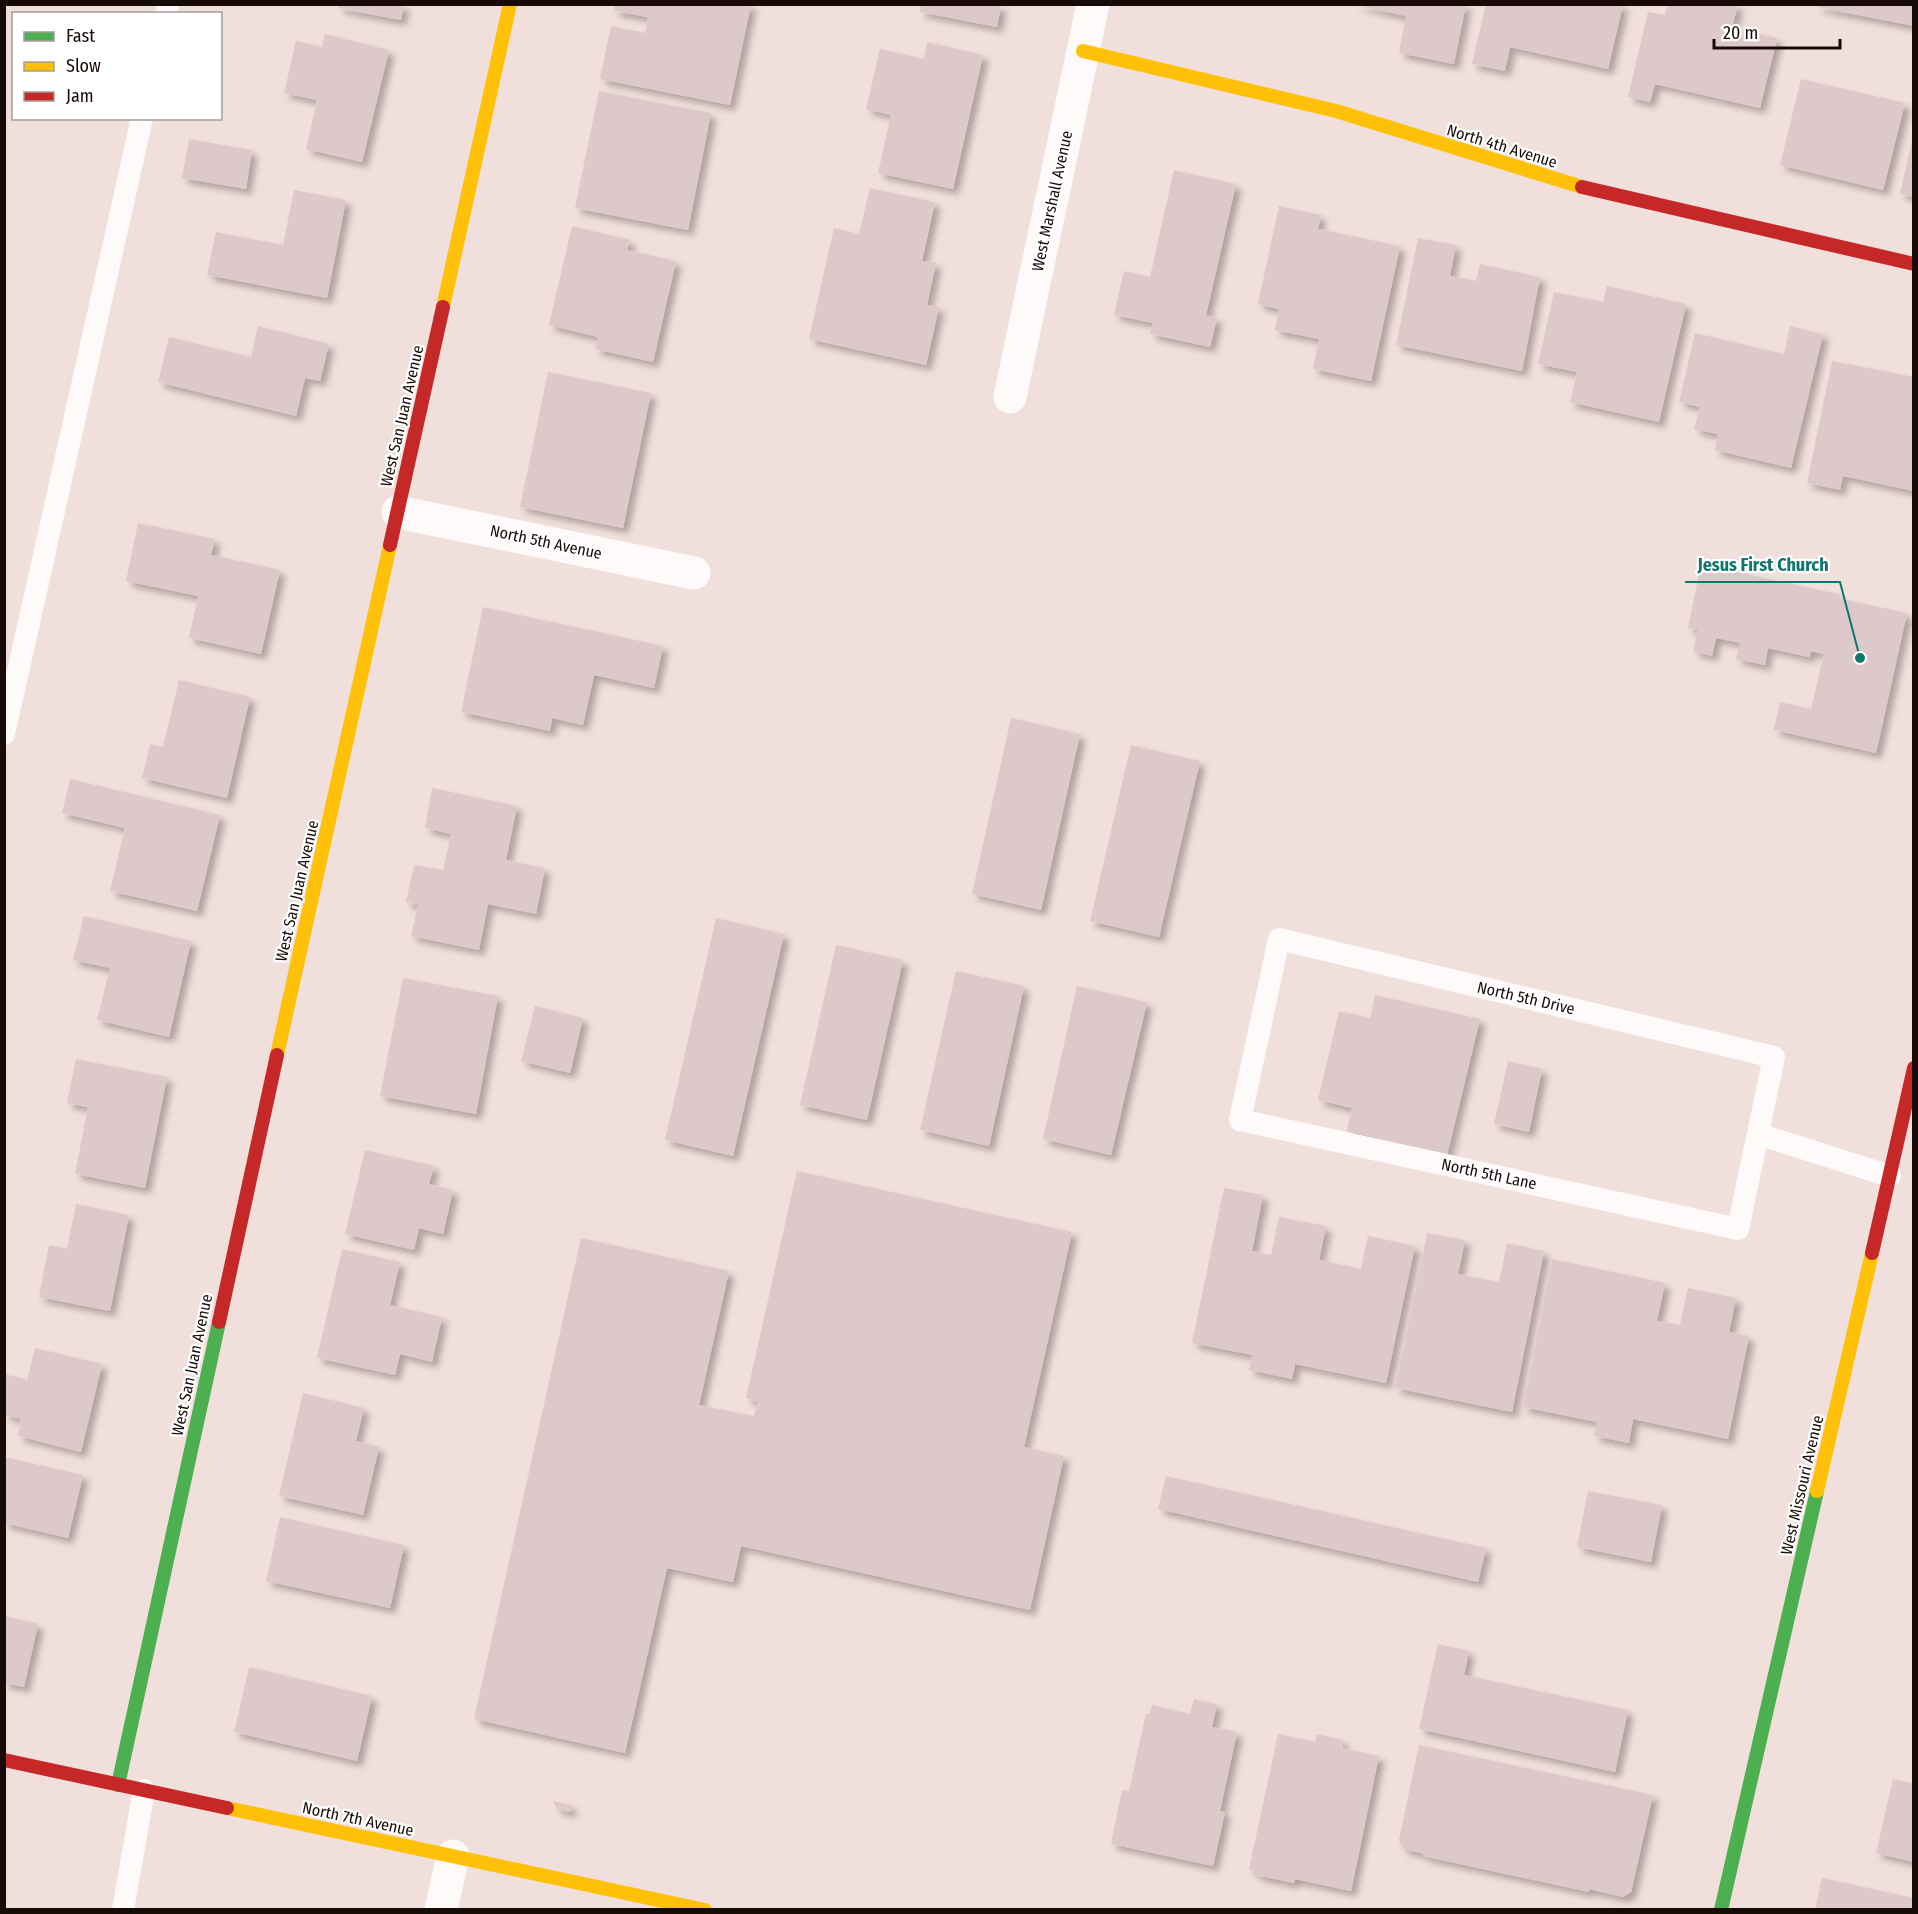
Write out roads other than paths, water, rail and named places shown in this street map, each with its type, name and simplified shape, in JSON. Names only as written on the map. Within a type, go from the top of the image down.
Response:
[{"type":"street","name":"West San Juan Avenue","points":[[118,1785],[510,4]]},
{"type":"street","name":"West Marshall Avenue","points":[[1010,397],[1093,4]]},
{"type":"street","name":"North 4th Avenue","points":[[1083,51],[1336,111],[1564,183],[1914,264]]},
{"type":"street","name":"North 5th Avenue","points":[[398,512],[694,573]]},
{"type":"street","name":"West Missouri Avenue","points":[[1720,1910],[1914,1068]]},
{"type":"street","name":"North 7th Avenue","points":[[4,1760],[705,1910]]},
{"type":"street","points":[[441,1910],[453,1856]]},
{"type":"lane","points":[[4,734],[142,120]]},
{"type":"lane","name":"North 5th Drive","points":[[1240,1120],[1279,939],[1774,1057],[1758,1134]]},
{"type":"lane","name":"North 5th Lane","points":[[1240,1120],[1738,1229],[1758,1134]]},
{"type":"lane","points":[[1758,1134],[1890,1176]]},
{"type":"lane","points":[[123,1910],[144,1790]]},
{"type":"place","name":"Jesus First Church","points":[[1860,658]]}]
